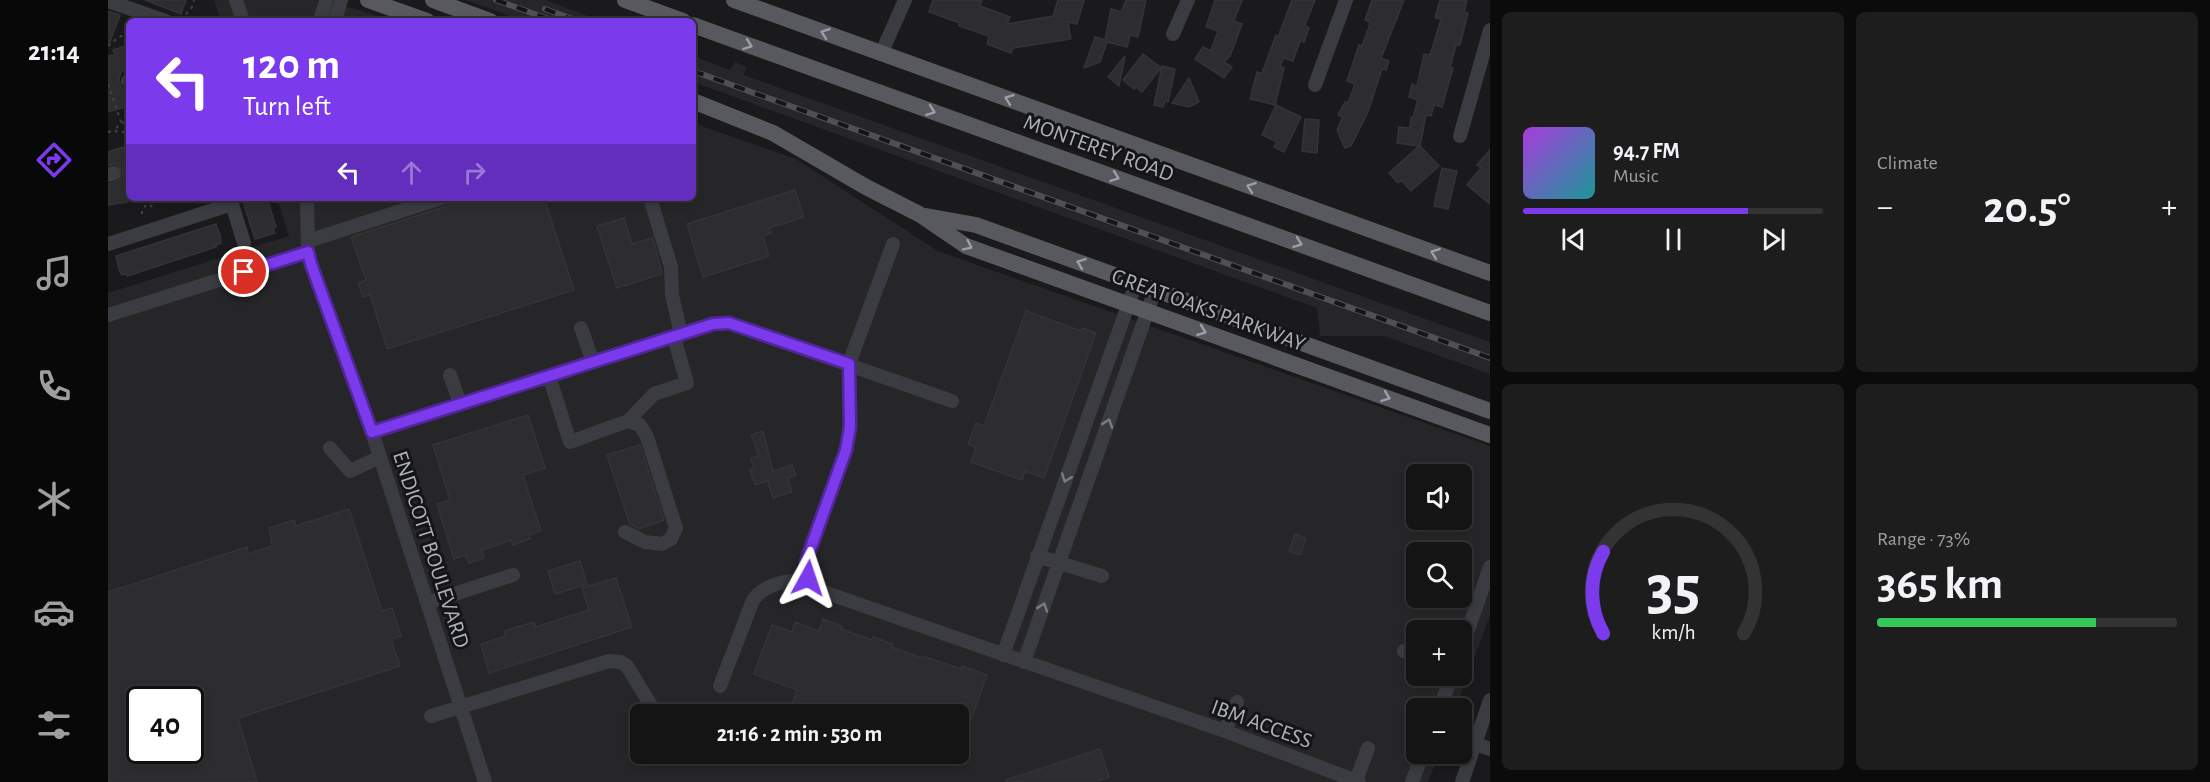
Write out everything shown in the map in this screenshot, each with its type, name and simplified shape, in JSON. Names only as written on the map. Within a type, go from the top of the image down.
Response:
[{"type":"main road","points":[[368,0],[419,18]]},
{"type":"main road","points":[[433,0],[482,18]]},
{"type":"main road","points":[[624,0],[675,18]]},
{"type":"main road","name":"MONTEREY ROAD","points":[[734,0],[1490,273]]},
{"type":"main road","name":"MONTEREY ROAD","points":[[696,26],[1490,313]]},
{"type":"main road","name":"GREAT OAKS PARKWAY","points":[[696,102],[773,133],[866,187],[919,214],[966,246],[1490,435]]},
{"type":"main road","name":"GREAT OAKS PARKWAY","points":[[919,214],[976,225],[1490,411]]},
{"type":"street","points":[[236,0],[242,18]]},
{"type":"street","points":[[321,18],[326,0]]},
{"type":"street","points":[[336,18],[341,0]]},
{"type":"street","points":[[881,54],[905,0]]},
{"type":"street","points":[[1173,34],[1188,0]]},
{"type":"street","points":[[1315,85],[1346,0]]},
{"type":"street","points":[[108,1],[157,18]]},
{"type":"street","points":[[1460,136],[1490,30]]},
{"type":"street","points":[[108,244],[231,201],[244,243]]},
{"type":"street","name":"ENDICOTT BOULEVARD","points":[[299,201],[307,227]]},
{"type":"street","name":"ENDICOTT BOULEVARD","points":[[307,201],[308,247],[311,264],[372,432],[485,782]]},
{"type":"street","points":[[108,315],[308,247],[433,201]]},
{"type":"street","points":[[549,376],[570,442],[628,421],[654,394],[687,383],[672,295],[671,267],[651,201]]},
{"type":"street","points":[[720,686],[753,600],[766,587],[808,578],[806,561],[846,450],[850,427],[849,364],[893,244]]},
{"type":"street","points":[[1003,655],[1136,283]]},
{"type":"street","points":[[1024,662],[1155,290]]},
{"type":"street","points":[[372,432],[713,324],[729,323],[952,400]]},
{"type":"street","points":[[581,328],[593,362]]},
{"type":"street","points":[[450,375],[460,404]]},
{"type":"street","points":[[625,532],[641,541],[662,544],[671,538],[676,528],[647,437],[640,425],[628,421]]},
{"type":"street","points":[[330,448],[346,463],[350,471],[380,457]]},
{"type":"street","points":[[1037,556],[1102,576]]},
{"type":"street","points":[[1471,620],[1490,567]]},
{"type":"street","points":[[427,603],[513,575]]},
{"type":"street","name":"IBM ACCESS","points":[[808,578],[812,586],[818,590],[1225,731],[1358,781]]},
{"type":"street","points":[[431,716],[609,661],[621,662],[627,666],[650,704]]},
{"type":"street","points":[[1225,731],[1237,702]]},
{"type":"street","points":[[1462,782],[1489,707]]},
{"type":"street","points":[[1475,744],[1490,749]]},
{"type":"street","points":[[1358,781],[1368,748]]},
{"type":"street","points":[[1412,782],[1419,764]]},
{"type":"path","points":[[183,18],[192,7],[194,0]]},
{"type":"path","points":[[108,46],[126,34]]},
{"type":"path","points":[[108,84],[121,122],[126,124]]},
{"type":"path","points":[[115,130],[121,122]]},
{"type":"path","points":[[108,132],[115,130],[124,132]]},
{"type":"path","points":[[124,132],[126,138]]},
{"type":"path","points":[[146,201],[155,210]]},
{"type":"path","points":[[142,214],[147,204]]},
{"type":"shaded area","points":[[214,0],[314,0],[384,18],[220,18]]},
{"type":"shaded area","points":[[466,0],[545,0],[593,18],[516,18]]},
{"type":"shaded area","points":[[696,57],[730,70],[735,62],[746,67],[744,75],[1490,342],[1490,374],[1384,336],[1320,336],[1317,308],[696,83]]},
{"type":"shaded area","points":[[696,124],[796,159],[938,251],[1490,446],[1490,615],[1472,664],[1472,620],[1406,620],[1406,686],[1464,686],[1460,698],[1406,698],[1406,764],[1435,764],[1428,782],[108,782],[108,293],[289,236],[278,201],[696,201]]},
{"type":"building","points":[[145,0],[186,0],[181,14]]},
{"type":"building","points":[[933,0],[982,0],[980,6],[1010,17],[1007,24],[1053,16],[1058,0],[1084,0],[1077,24],[1068,22],[1071,39],[1013,48],[1011,53],[987,44],[989,36],[959,26],[960,23],[929,12]]},
{"type":"building","points":[[1126,0],[1146,0],[1138,37],[1130,35],[1127,47],[1107,42],[1100,62],[1084,68],[1095,37],[1105,40],[1111,9],[1121,12]]},
{"type":"building","points":[[1215,0],[1242,0],[1234,21],[1242,24],[1230,56],[1224,62],[1232,67],[1224,78],[1195,59],[1203,47],[1211,51],[1218,31],[1206,27]]},
{"type":"building","points":[[1292,0],[1315,0],[1305,25],[1309,28],[1304,42],[1300,41],[1293,61],[1284,58],[1280,66],[1284,68],[1275,105],[1250,99],[1257,72],[1262,73]]},
{"type":"building","points":[[1372,0],[1404,0],[1381,58],[1389,61],[1386,70],[1382,69],[1368,112],[1351,146],[1345,148],[1337,130],[1343,117],[1338,115],[1345,102],[1348,103],[1355,84],[1347,81],[1359,45],[1362,46],[1369,27],[1370,22],[1365,20]]},
{"type":"building","points":[[1440,0],[1467,0],[1464,12],[1468,13],[1460,45],[1456,45],[1450,67],[1453,68],[1442,107],[1434,105],[1431,116],[1426,115],[1420,146],[1439,166],[1411,191],[1401,180],[1398,183],[1389,173],[1419,146],[1397,143],[1399,127],[1410,128],[1411,117],[1413,117],[1418,100],[1409,97],[1412,84],[1417,86],[1424,54],[1430,55],[1433,46],[1441,19],[1435,18]]},
{"type":"building","points":[[108,11],[120,15],[109,44],[108,44]]},
{"type":"building","points":[[126,46],[126,70],[121,72],[119,79],[121,87],[126,90],[126,107],[108,112],[108,56],[115,55],[113,50]]},
{"type":"building","points":[[1143,54],[1161,68],[1142,92],[1123,80]]},
{"type":"building","points":[[1125,56],[1119,86],[1108,77]]},
{"type":"building","points":[[1162,66],[1175,69],[1168,102],[1165,101],[1163,107],[1154,105]]},
{"type":"building","points":[[1189,78],[1199,102],[1189,107],[1172,103]]},
{"type":"building","points":[[1276,105],[1301,117],[1284,152],[1274,147],[1277,142],[1262,135]]},
{"type":"building","points":[[1305,119],[1319,120],[1317,153],[1302,151]]},
{"type":"building","points":[[123,147],[126,156],[126,201],[128,202],[108,205],[108,184],[117,181],[123,174],[119,166],[115,164],[108,166],[108,152]]},
{"type":"building","points":[[1490,150],[1490,204],[1467,185],[1481,168],[1477,165]]},
{"type":"building","points":[[1442,168],[1457,171],[1448,209],[1434,206]]},
{"type":"building","points":[[795,190],[804,217],[769,228],[771,233],[763,236],[769,256],[703,277],[687,224]]},
{"type":"building","points":[[243,201],[268,201],[276,227],[273,228],[275,233],[255,239]]},
{"type":"building","points":[[545,201],[574,290],[387,349],[370,294],[363,297],[358,283],[366,280],[351,237],[444,207],[449,202]]},
{"type":"building","points":[[624,218],[632,244],[653,238],[662,274],[617,288],[597,226]]},
{"type":"building","points":[[216,224],[221,243],[216,247],[127,276],[122,275],[119,270],[116,256]]},
{"type":"building","points":[[1026,311],[1081,331],[1082,328],[1096,333],[1044,478],[1025,471],[1022,480],[971,462],[976,447],[968,444],[976,423],[984,426]]},
{"type":"building","points":[[528,415],[545,468],[523,475],[541,531],[528,535],[530,539],[513,545],[511,540],[482,550],[484,558],[469,563],[466,555],[454,559],[437,504],[450,500],[433,445]]},
{"type":"building","points":[[763,431],[773,471],[792,465],[796,475],[788,478],[792,492],[773,498],[768,481],[755,485],[750,470],[754,469],[751,458],[759,456],[751,435]]},
{"type":"building","points":[[640,445],[664,520],[639,529],[630,524],[607,455]]},
{"type":"building","points":[[349,509],[382,611],[392,608],[401,636],[391,639],[400,666],[238,718],[257,782],[108,782],[108,592],[247,547],[248,554],[272,546],[269,528],[294,520],[296,526]]},
{"type":"building","points":[[1295,534],[1306,539],[1300,555],[1289,551]]},
{"type":"building","points":[[580,561],[587,584],[555,594],[548,571]]},
{"type":"building","points":[[616,578],[632,627],[489,673],[481,644],[506,636],[504,631],[534,622],[536,627],[589,610],[582,588]]},
{"type":"building","points":[[823,619],[842,626],[841,629],[872,640],[873,637],[893,644],[891,647],[922,658],[923,656],[961,669],[962,666],[987,675],[969,726],[969,704],[792,704],[797,690],[754,674],[772,625],[792,632],[795,622],[819,631]]},
{"type":"building","points":[[1100,749],[1109,777],[1093,782],[1007,782],[1006,780]]},
{"type":"railway","points":[[496,0],[546,18]]},
{"type":"railway","points":[[545,9],[570,18]]},
{"type":"railway","points":[[696,72],[1490,358]]},
{"type":"route","points":[[244,272],[308,252],[372,432],[713,324],[729,323],[849,364],[850,427],[846,450],[806,561],[808,578]]}]
